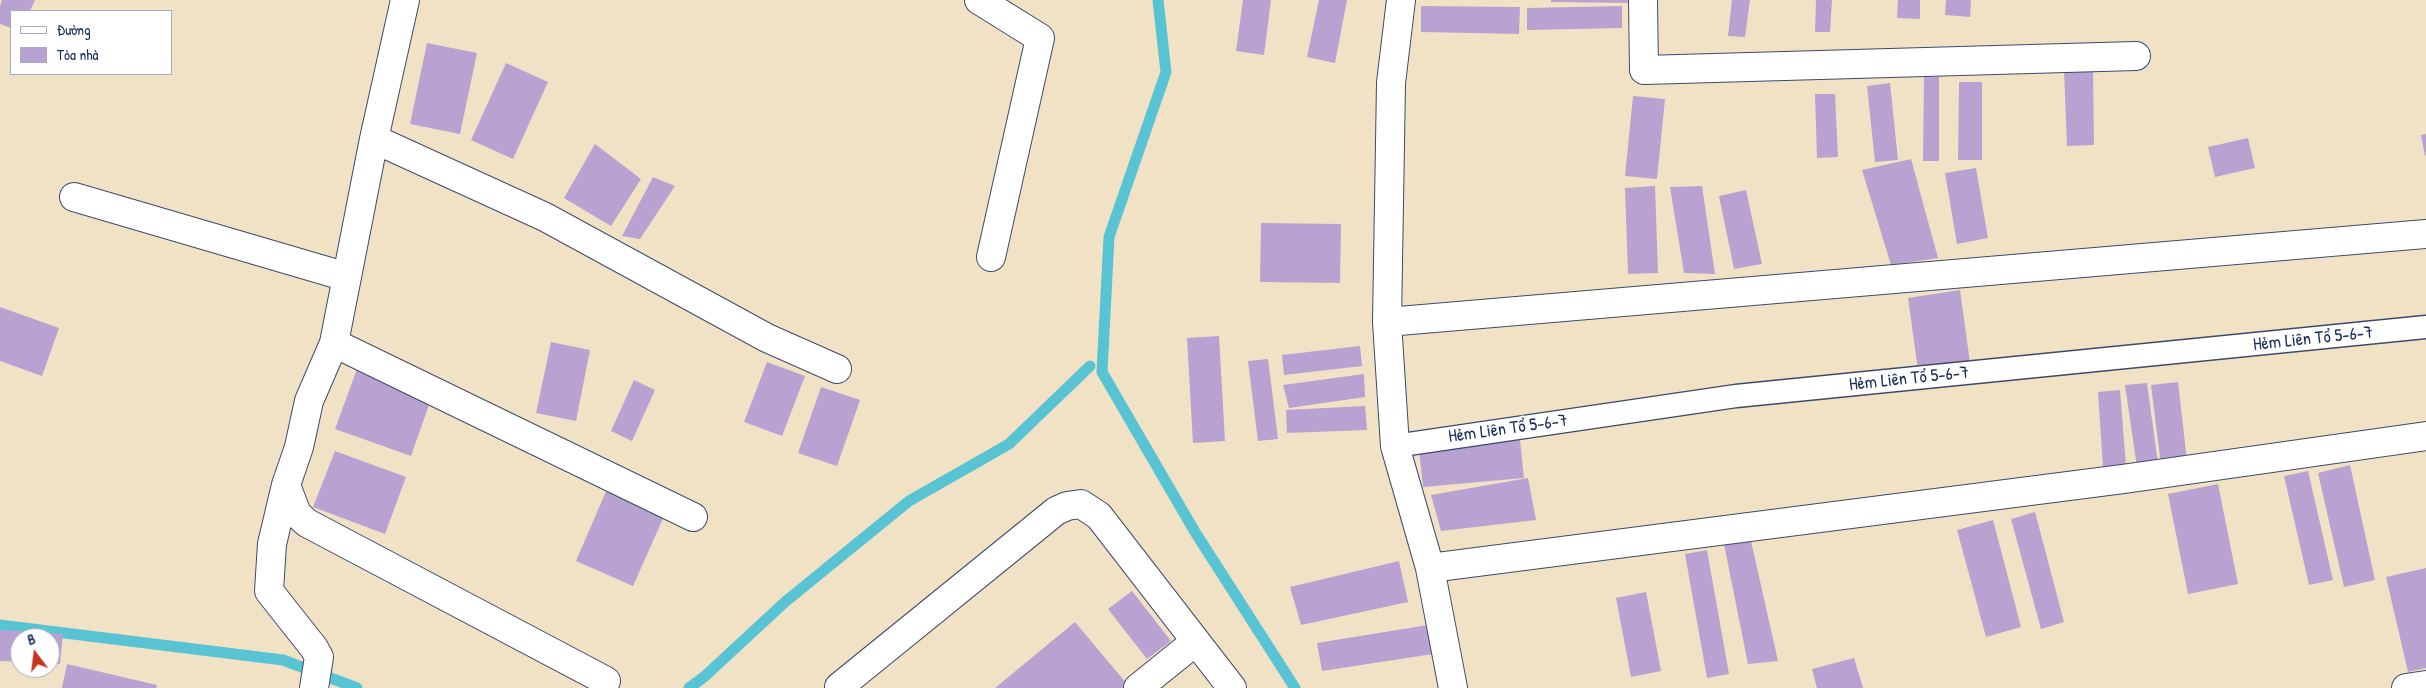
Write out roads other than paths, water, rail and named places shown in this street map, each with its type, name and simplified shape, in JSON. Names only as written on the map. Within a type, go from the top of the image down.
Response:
[{"type":"street","points":[[314,688],[318,657],[314,648],[269,591],[272,544],[286,485],[299,447],[309,400],[334,343],[374,139],[405,0]]},
{"type":"street","points":[[979,0],[1040,38],[991,257]]},
{"type":"street","points":[[1401,0],[1391,83],[1387,322],[1395,446],[1430,568],[1453,688]]},
{"type":"street","points":[[1643,0],[1644,70],[2136,56]]},
{"type":"street","points":[[374,139],[545,218],[767,338],[837,369]]},
{"type":"street","points":[[74,197],[347,278]]},
{"type":"street","points":[[1387,322],[2426,234]]},
{"type":"street","points":[[334,343],[693,517]]},
{"type":"street","points":[[1430,568],[2123,479],[2426,436]]},
{"type":"street","points":[[286,485],[297,514],[307,523],[606,681]]},
{"type":"street","points":[[839,687],[1056,511],[1081,504],[1099,516],[1232,688]]},
{"type":"street","points":[[1138,688],[1195,642]]},
{"type":"street","points":[[2406,688],[2426,684]]},
{"type":"lane","name":"Hẻm Liên Tổ 5-6-7","points":[[1395,446],[1736,396],[2426,327]]},
{"type":"waterway","points":[[1158,0],[1166,72],[1109,237],[1102,372],[1195,532],[1295,688]]},
{"type":"waterway","points":[[689,688],[704,677],[785,602],[909,501],[1009,444],[1090,366]]},
{"type":"waterway","points":[[0,625],[283,660],[357,688]]}]
